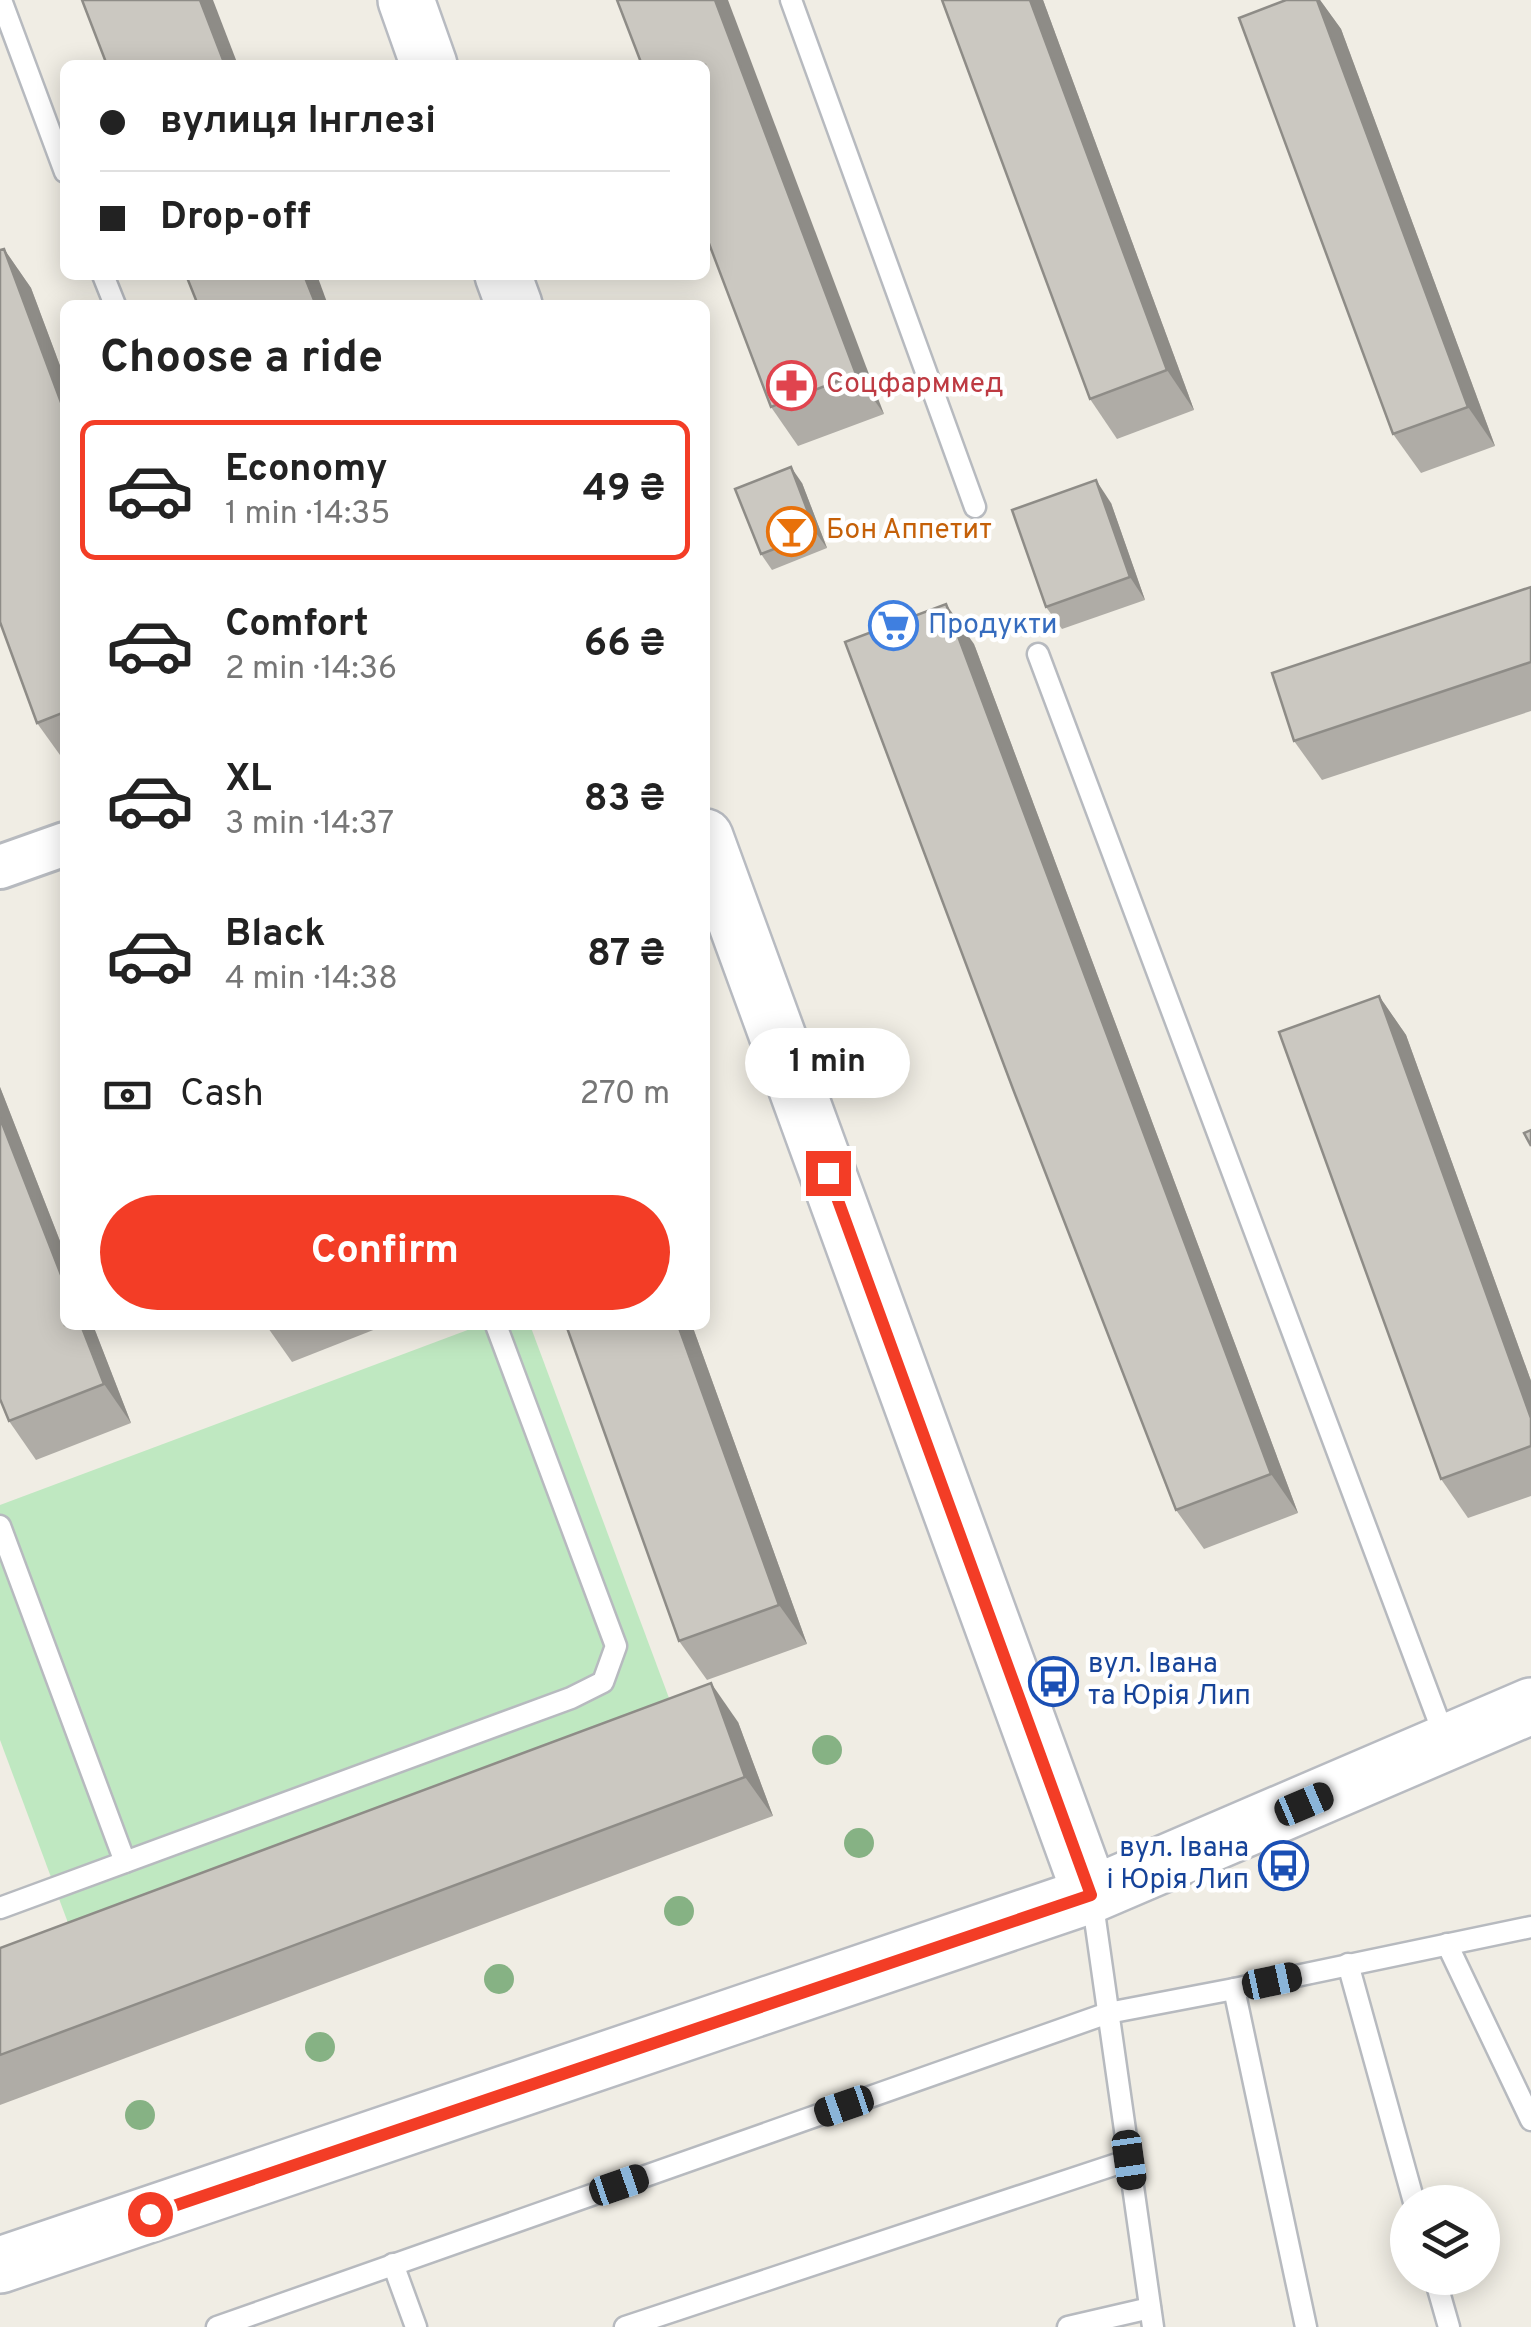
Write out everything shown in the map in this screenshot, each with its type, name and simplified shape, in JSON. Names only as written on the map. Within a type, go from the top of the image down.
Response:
[{"type":"main road","points":[[406,0],[427,60]]},
{"type":"main road","points":[[710,851],[1091,1895]]},
{"type":"main road","points":[[0,2265],[1091,1895],[1531,1706]]},
{"type":"street","points":[[0,868],[60,846]]},
{"type":"lane","points":[[1,0],[60,159]]},
{"type":"lane","points":[[791,0],[975,507]]},
{"type":"lane","points":[[1038,654],[1446,1743]]},
{"type":"lane","points":[[0,1908],[571,1698],[603,1682],[616,1646],[498,1330]]},
{"type":"lane","points":[[0,1526],[125,1862]]},
{"type":"lane","points":[[1068,2327],[1152,2318],[1091,1895]]},
{"type":"lane","points":[[217,2327],[1108,2013],[1531,1927]]},
{"type":"lane","points":[[1447,1944],[1531,2120]]},
{"type":"lane","points":[[1348,1964],[1409,2185]]},
{"type":"lane","points":[[1234,1989],[1306,2327]]},
{"type":"lane","points":[[625,2327],[1129,2160]]},
{"type":"lane","points":[[393,2264],[416,2327]]},
{"type":"lane","points":[[1440,2295],[1449,2327]]},
{"type":"green space","points":[[468,1330],[532,1330],[672,1706],[71,1931],[0,1740],[0,1505]]},
{"type":"building","points":[[82,0],[200,0],[223,60],[105,60]]},
{"type":"building","points":[[617,0],[715,0],[856,374],[771,407],[710,246],[710,60],[640,60]]},
{"type":"building","points":[[942,0],[1030,0],[1167,370],[1090,399]]},
{"type":"building","points":[[1286,0],[1317,0],[1468,407],[1393,434],[1239,18]]},
{"type":"building","points":[[4,249],[60,400],[60,714],[37,723],[0,622],[0,250]]},
{"type":"building","points":[[188,280],[306,280],[314,300],[196,300]]},
{"type":"building","points":[[791,467],[816,533],[761,554],[735,489]]},
{"type":"building","points":[[1096,480],[1130,577],[1046,607],[1012,510]]},
{"type":"building","points":[[1531,587],[1531,662],[1294,741],[1272,673]]},
{"type":"building","points":[[946,604],[1271,1474],[1176,1510],[845,642]]},
{"type":"building","points":[[1379,996],[1531,1418],[1531,1446],[1441,1479],[1279,1032]]},
{"type":"building","points":[[0,1118],[60,1272],[60,1330],[83,1330],[104,1384],[9,1421],[0,1399]]},
{"type":"building","points":[[568,1330],[680,1330],[779,1605],[679,1641]]},
{"type":"building","points":[[711,1683],[745,1777],[0,2055],[0,1948]]},
{"type":"place","name":"Соцфарммед","points":[[791,385]]},
{"type":"place","name":"Бон Аппетит","points":[[791,531]]},
{"type":"place","name":"Продукти","points":[[893,626]]},
{"type":"place","name":"вул. Івана та Юрія Лип","points":[[1053,1681]]},
{"type":"place","name":"вул. Івана і Юрія Лип","points":[[1284,1865]]},
{"type":"route","points":[[150,2214],[1091,1895],[828,1173]]}]
